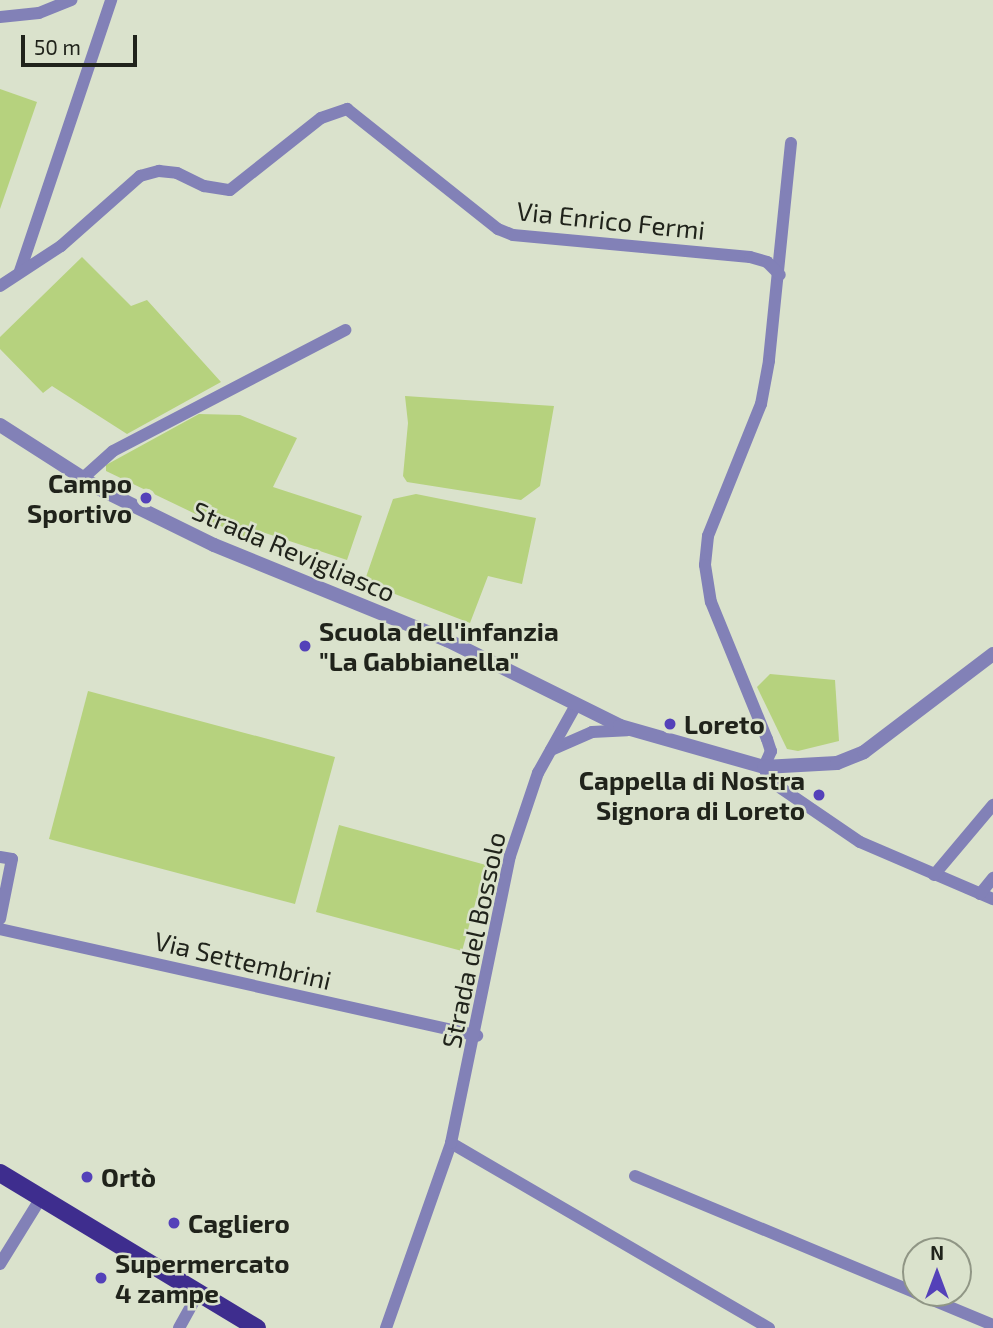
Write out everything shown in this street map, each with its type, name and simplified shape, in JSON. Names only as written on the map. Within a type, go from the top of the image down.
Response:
[{"type":"main road","points":[[0,1173],[257,1328]]},
{"type":"street","points":[[0,17],[39,13],[71,0]]},
{"type":"street","points":[[0,286],[20,271],[111,0]]},
{"type":"street","name":"Via Enrico Fermi","points":[[20,271],[61,246],[139,176],[159,170],[177,173],[204,186],[230,190],[321,118],[347,109],[498,229],[513,236],[750,257],[767,262],[780,275]]},
{"type":"street","points":[[791,144],[780,275],[761,404],[708,537],[705,565],[711,602],[771,751],[764,767],[781,792],[860,842],[987,897],[993,878]]},
{"type":"street","points":[[83,478],[113,451],[345,330]]},
{"type":"street","name":"Strada Revigliasco","points":[[0,425],[83,478],[214,545],[447,640],[576,705],[635,730],[764,767],[837,763],[864,752],[993,654]]},
{"type":"street","name":"Strada del Bossolo","points":[[386,1328],[452,1143],[477,1036],[510,856],[532,787],[576,705]]},
{"type":"street","points":[[551,750],[592,732],[635,730]]},
{"type":"street","points":[[934,875],[993,805]]},
{"type":"street","points":[[0,857],[12,859],[0,919]]},
{"type":"street","name":"Via Settembrini","points":[[0,929],[477,1036]]},
{"type":"street","points":[[452,1143],[769,1328]]},
{"type":"street","points":[[635,1176],[902,1287]]},
{"type":"street","points":[[0,1264],[41,1198]]},
{"type":"street","points":[[179,1328],[198,1294]]},
{"type":"street","points":[[950,1307],[993,1325]]},
{"type":"green space","points":[[0,89],[37,102],[0,209]]},
{"type":"green space","points":[[82,257],[131,306],[147,300],[221,382],[127,434],[52,386],[43,393],[0,349],[0,337]]},
{"type":"green space","points":[[405,396],[554,406],[540,486],[521,500],[407,482],[403,476],[408,423]]},
{"type":"green space","points":[[199,414],[240,415],[297,438],[273,487],[362,516],[347,560],[259,531],[254,542],[106,471],[106,465]]},
{"type":"green space","points":[[416,494],[536,518],[522,584],[488,576],[470,623],[369,584],[366,577],[393,499]]},
{"type":"green space","points":[[770,674],[835,680],[839,741],[798,751],[787,749],[757,687]]},
{"type":"green space","points":[[88,691],[335,757],[295,904],[49,839]]},
{"type":"green space","points":[[339,825],[486,865],[462,951],[316,912]]},
{"type":"place","name":"Campo Sportivo","points":[[146,498]]},
{"type":"place","name":"Scuola dell'infanzia \"La Gabbianella\"","points":[[305,646]]},
{"type":"place","name":"Loreto","points":[[670,724]]},
{"type":"place","name":"Cappella di Nostra Signora di Loreto","points":[[819,795]]},
{"type":"place","name":"Ortò","points":[[87,1177]]},
{"type":"place","name":"Cagliero","points":[[174,1223]]},
{"type":"place","name":"Supermercato 4 zampe","points":[[101,1278]]}]
